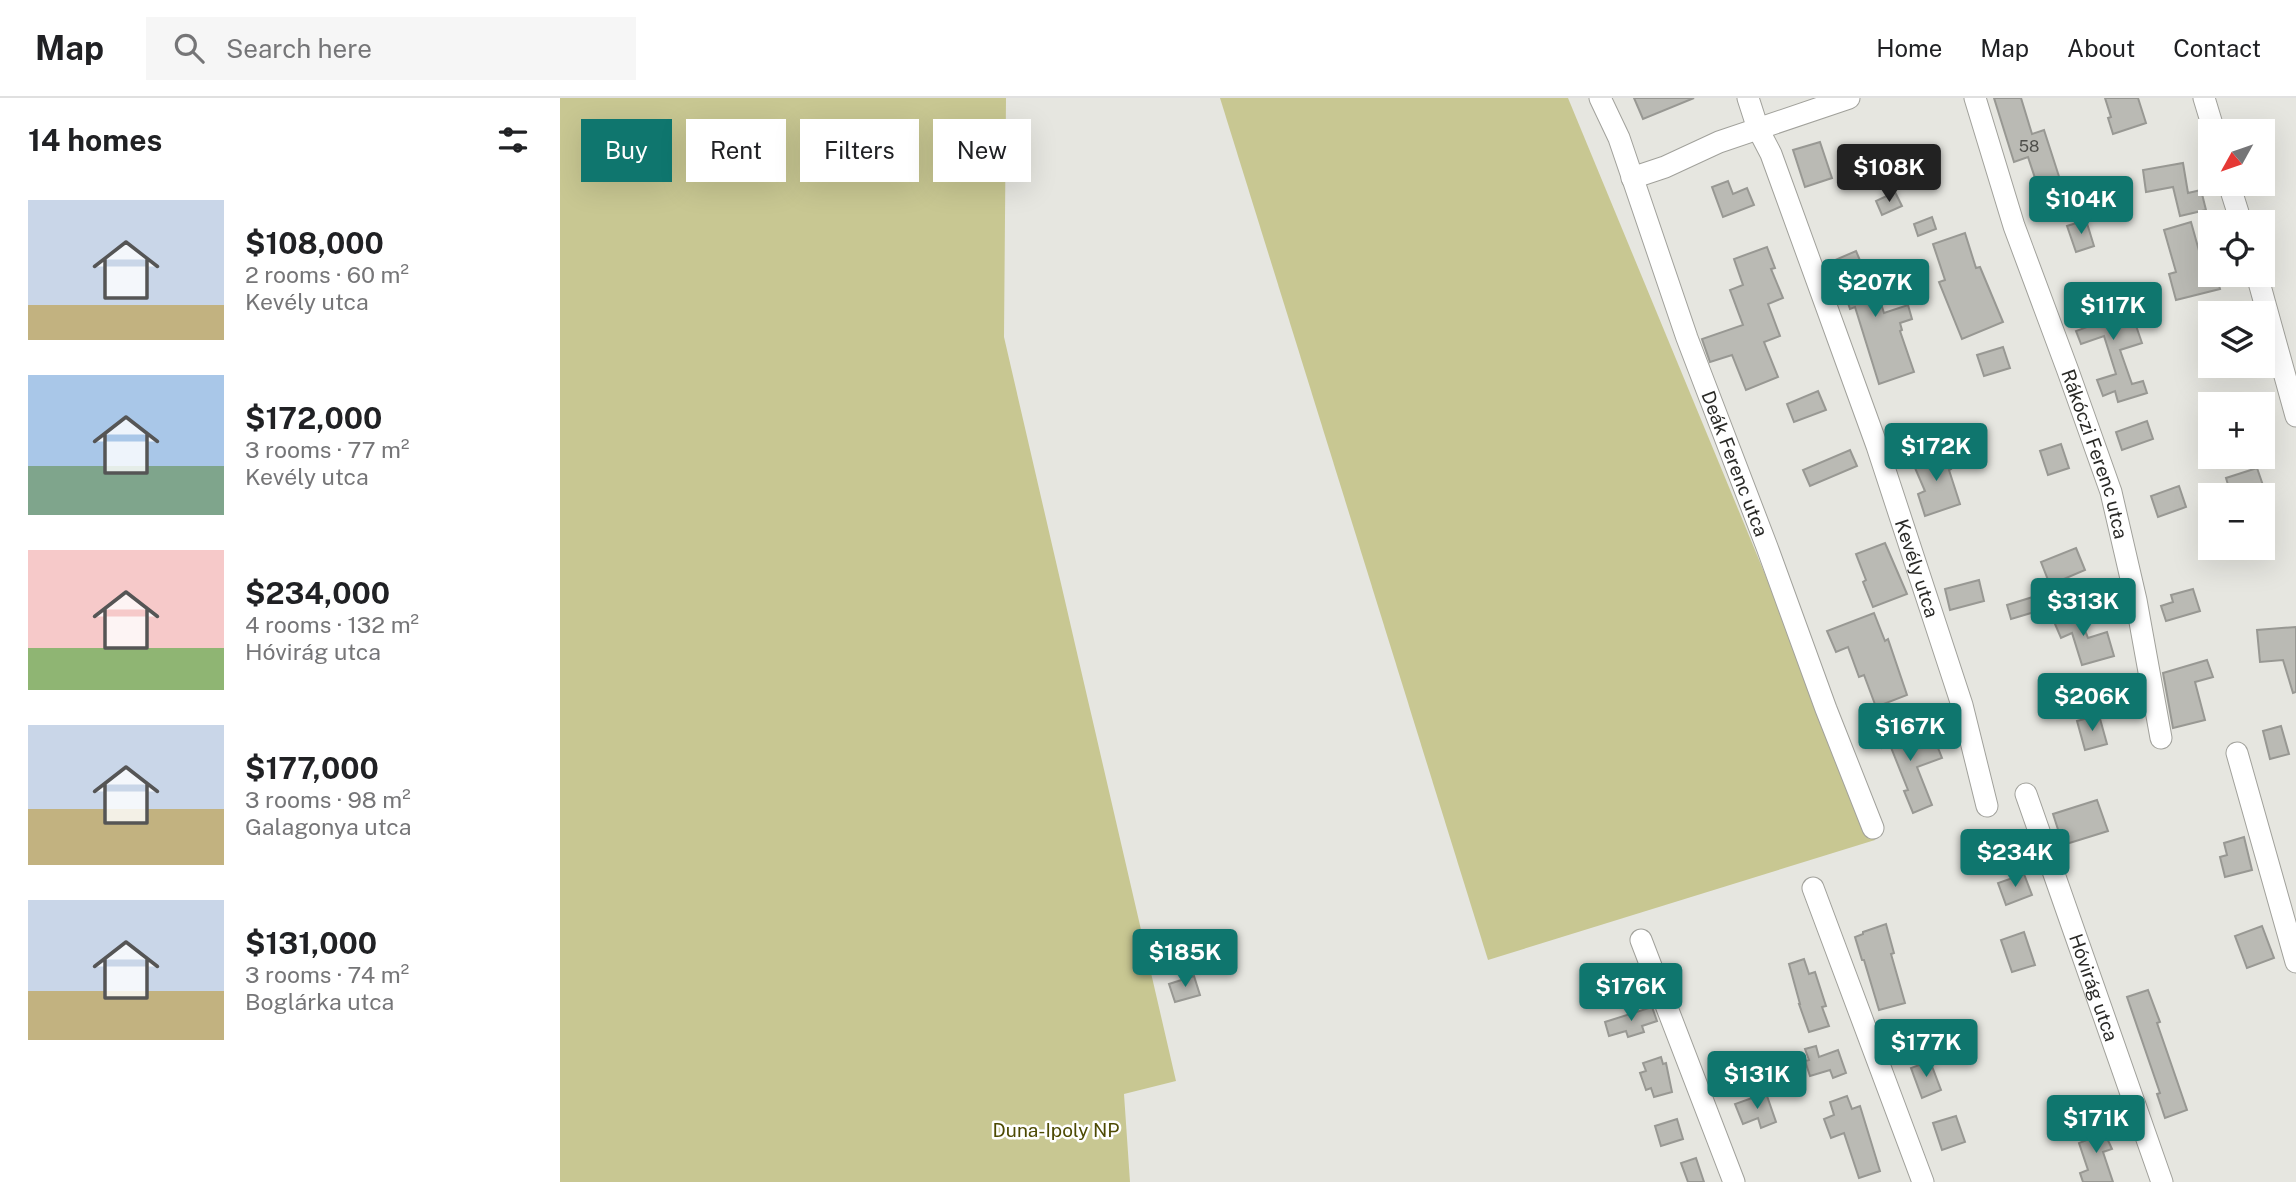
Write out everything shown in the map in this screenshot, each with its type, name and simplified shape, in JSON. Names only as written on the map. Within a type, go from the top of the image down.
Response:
[{"type":"street","name":"Deák Ferenc utca","points":[[1600,98],[1619,138],[1687,338],[1873,828]]},
{"type":"street","name":"Kevély utca","points":[[1748,98],[1758,129],[1771,154],[1877,446],[1962,705],[1987,806]]},
{"type":"street","points":[[1632,178],[1665,167],[1719,142],[1849,98]]},
{"type":"street","name":"Rákóczi Ferenc utca","points":[[1976,98],[2014,226],[2111,492],[2136,600],[2161,738]]},
{"type":"street","points":[[2204,98],[2210,119]]},
{"type":"street","points":[[2260,287],[2296,416]]},
{"type":"street","points":[[2237,753],[2296,962]]},
{"type":"street","name":"Hóvirág utca","points":[[2026,794],[2162,1182]]},
{"type":"street","points":[[1813,888],[1923,1182]]},
{"type":"street","points":[[1642,940],[1734,1182]]},
{"type":"green space","name":"Duna-Ipoly NP","points":[[560,98],[1006,98],[1006,119],[933,119],[933,182],[1005,182],[1004,337],[1176,1081],[1124,1094],[1130,1182],[560,1182]]},
{"type":"green space","points":[[1220,98],[1568,98],[1875,840],[1488,960]]},
{"type":"building","points":[[1634,98],[1694,98],[1643,119]]},
{"type":"building","points":[[1994,98],[2021,98],[2032,134],[2044,130],[2065,195],[2043,202],[2028,157],[2014,162]]},
{"type":"building","points":[[2105,98],[2138,98],[2146,123],[2113,134]]},
{"type":"building","points":[[1820,142],[1832,178],[1805,187],[1793,150]]},
{"type":"building","points":[[2183,163],[2188,193],[2198,191],[2198,196],[2202,196],[2206,210],[2180,216],[2173,187],[2146,192],[2143,170]]},
{"type":"building","points":[[1728,181],[1733,194],[1747,188],[1754,205],[1723,217],[1712,187]]},
{"type":"building","points":[[1895,192],[1902,206],[1882,215],[1876,201]]},
{"type":"building","points":[[1932,217],[1936,229],[1918,236],[1914,224]]},
{"type":"building","points":[[2086,220],[2094,246],[2076,252],[2067,226]]},
{"type":"building","points":[[2191,222],[2198,247],[2198,287],[2220,289],[2176,300],[2169,274],[2176,272],[2164,230]]},
{"type":"building","points":[[1965,233],[1976,268],[1980,267],[2003,322],[1962,339],[1939,282],[1945,280],[1933,244]]},
{"type":"building","points":[[1767,247],[1775,268],[1771,269],[1783,298],[1768,304],[1780,336],[1764,342],[1778,377],[1746,390],[1732,355],[1710,362],[1702,339],[1743,325],[1730,290],[1743,285],[1734,259]]},
{"type":"building","points":[[1856,251],[1867,277],[1872,275],[1884,313],[1908,305],[1912,319],[1900,323],[1900,331],[1914,372],[1879,384],[1855,307],[1850,309],[1838,274],[1831,276],[1826,264]]},
{"type":"building","points":[[2116,290],[2127,322],[2134,320],[2142,343],[2120,350],[2132,384],[2143,381],[2147,393],[2118,402],[2115,391],[2103,396],[2097,380],[2116,374],[2104,336],[2081,344],[2076,331],[2090,326],[2082,301]]},
{"type":"building","points":[[2003,347],[2010,368],[1984,376],[1977,355]]},
{"type":"building","points":[[1818,391],[1826,410],[1794,422],[1787,404]]},
{"type":"building","points":[[2147,421],[2153,439],[2122,450],[2116,432]]},
{"type":"building","points":[[2061,444],[2069,468],[2048,475],[2040,451]]},
{"type":"building","points":[[1942,448],[1951,469],[1949,470],[1960,504],[1925,516],[1918,494],[1925,491],[1912,461]]},
{"type":"building","points":[[1850,450],[1857,466],[1810,486],[1803,470]]},
{"type":"building","points":[[2257,469],[2262,483],[2227,483],[2226,478]]},
{"type":"building","points":[[2179,486],[2186,507],[2158,517],[2151,496]]},
{"type":"building","points":[[1885,543],[1907,594],[1873,607],[1856,554]]},
{"type":"building","points":[[2076,548],[2085,570],[2050,585],[2041,562]]},
{"type":"building","points":[[1979,580],[1984,601],[1950,610],[1945,589]]},
{"type":"building","points":[[2193,589],[2200,611],[2166,621],[2161,606],[2173,602],[2171,595]]},
{"type":"building","points":[[2036,596],[2041,610],[2011,619],[2007,605]]},
{"type":"building","points":[[2075,607],[2088,638],[2107,632],[2114,656],[2082,665],[2072,633],[2061,638],[2052,617]]},
{"type":"building","points":[[1874,613],[1885,641],[1888,639],[1907,695],[1876,707],[1864,675],[1859,677],[1848,647],[1836,652],[1827,631]]},
{"type":"building","points":[[2296,627],[2296,692],[2293,693],[2283,660],[2260,662],[2257,630]]},
{"type":"building","points":[[2207,660],[2213,677],[2195,682],[2205,720],[2173,728],[2163,673]]},
{"type":"building","points":[[2076,677],[2082,695],[2051,706],[2045,688]]},
{"type":"building","points":[[2099,715],[2107,744],[2085,750],[2077,721]]},
{"type":"building","points":[[1892,721],[1904,749],[1934,738],[1942,758],[1917,767],[1932,805],[1913,813],[1904,791],[1908,790],[1890,745],[1882,748],[1874,728]]},
{"type":"building","points":[[2281,726],[2289,754],[2270,759],[2263,731]]},
{"type":"building","points":[[2097,800],[2108,831],[2063,845],[2053,814]]},
{"type":"building","points":[[2244,837],[2252,870],[2225,877],[2220,857],[2227,855],[2224,843]]},
{"type":"building","points":[[2024,874],[2032,895],[2006,905],[1998,883]]},
{"type":"building","points":[[1886,924],[1894,953],[1891,954],[1905,1003],[1879,1010],[1855,937]]},
{"type":"building","points":[[2262,926],[2274,958],[2247,968],[2235,936]]},
{"type":"building","points":[[2024,932],[2035,965],[2012,972],[2001,940]]},
{"type":"building","points":[[1804,959],[1809,974],[1815,972],[1826,1006],[1822,1007],[1829,1026],[1809,1032],[1789,964]]},
{"type":"building","points":[[1194,976],[1200,995],[1175,1002],[1169,984]]},
{"type":"building","points":[[2148,990],[2187,1110],[2165,1118],[2157,1094],[2160,1093],[2127,997]]},
{"type":"building","points":[[1652,1007],[1657,1021],[1642,1026],[1644,1032],[1628,1037],[1626,1031],[1609,1036],[1605,1022]]},
{"type":"building","points":[[1816,1046],[1819,1057],[1838,1050],[1846,1073],[1833,1078],[1830,1070],[1810,1076],[1805,1061],[1809,1060],[1805,1049]]},
{"type":"building","points":[[1661,1057],[1663,1064],[1666,1063],[1672,1092],[1654,1097],[1651,1088],[1646,1090],[1640,1073],[1646,1071],[1643,1063]]},
{"type":"building","points":[[1930,1061],[1941,1090],[1922,1098],[1911,1068]]},
{"type":"building","points":[[1766,1093],[1776,1122],[1761,1128],[1758,1118],[1743,1124],[1735,1104]]},
{"type":"building","points":[[1847,1096],[1852,1109],[1860,1106],[1880,1171],[1859,1178],[1844,1133],[1831,1138],[1824,1119],[1834,1115],[1830,1102]]},
{"type":"building","points":[[1956,1116],[1965,1142],[1942,1150],[1933,1123]]},
{"type":"building","points":[[1677,1119],[1683,1139],[1661,1146],[1655,1126]]},
{"type":"building","points":[[2099,1121],[2112,1149],[2103,1152],[2113,1182],[2083,1182],[2080,1173],[2088,1170],[2079,1143],[2087,1140],[2083,1127]]},
{"type":"building","points":[[1696,1158],[1704,1182],[1688,1182],[1681,1163]]}]
